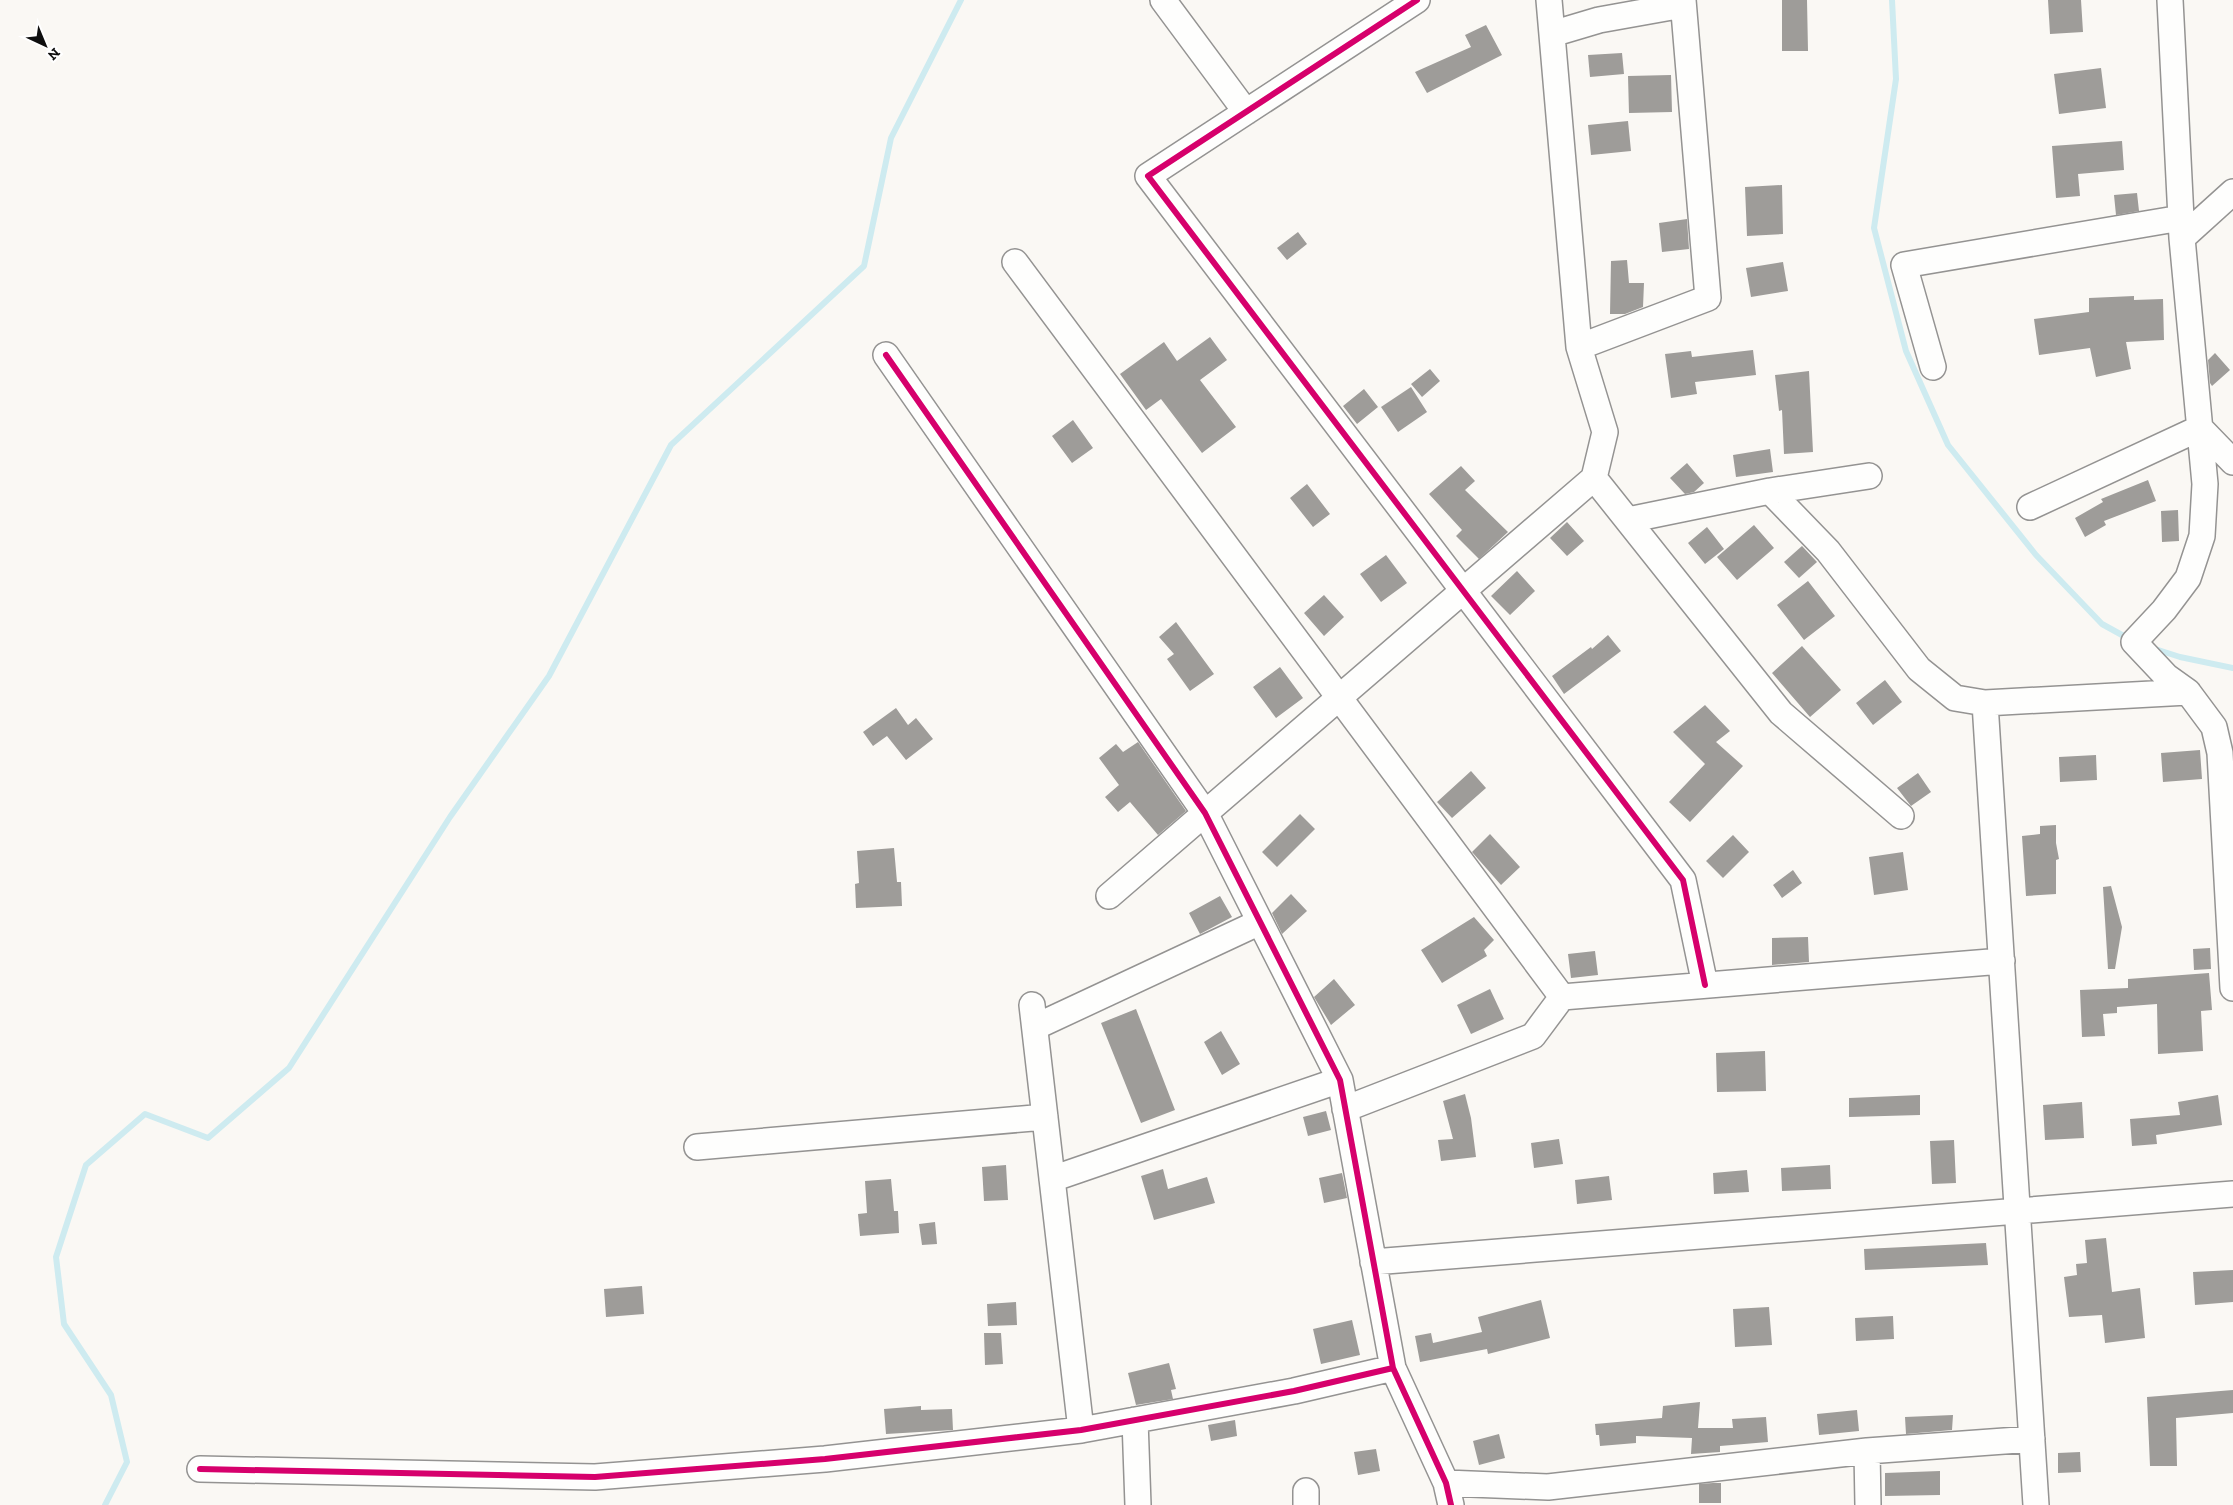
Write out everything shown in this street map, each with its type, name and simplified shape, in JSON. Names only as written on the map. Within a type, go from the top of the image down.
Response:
[{"type":"street","points":[[1163,0],[1246,112]]},
{"type":"street","points":[[1417,0],[1148,176],[1683,880],[1705,985]]},
{"type":"street","points":[[1109,896],[1594,478],[1606,432],[1579,347],[1549,0]]},
{"type":"street","points":[[2170,0],[2182,228],[2205,484],[2202,536],[2188,578],[2164,610],[2134,642],[2167,677],[2188,692],[2214,727],[2220,753],[2233,988]]},
{"type":"street","points":[[1552,34],[1599,20],[1683,2],[1708,298],[1579,347]]},
{"type":"street","points":[[1932,367],[1904,265],[2182,228],[2233,192]]},
{"type":"street","points":[[1015,262],[1562,997]]},
{"type":"street","points":[[886,355],[1205,813],[1340,1080],[1393,1368],[1449,1494],[1548,1496],[1867,1451],[2032,1439]]},
{"type":"street","points":[[2200,428],[2233,462]]},
{"type":"street","points":[[2030,508],[2200,428]]},
{"type":"street","points":[[1628,520],[1770,491],[1869,476]]},
{"type":"street","points":[[1594,478],[1781,713],[1901,816]]},
{"type":"street","points":[[1770,491],[1828,551],[1919,668],[1954,698],[1985,703],[2188,692]]},
{"type":"street","points":[[1985,703],[2036,1505]]},
{"type":"street","points":[[1081,1430],[1034,1016],[1260,922]]},
{"type":"street","points":[[1345,1109],[1533,1036],[1562,997],[2002,961]]},
{"type":"street","points":[[1052,1180],[1340,1080]]},
{"type":"street","points":[[697,1148],[1045,1117]]},
{"type":"street","points":[[1373,1262],[2233,1194]]},
{"type":"street","points":[[200,1469],[595,1477],[825,1459],[1081,1430],[1294,1391],[1393,1368]]},
{"type":"street","points":[[1134,1420],[1138,1505]]},
{"type":"street","points":[[1867,1451],[1868,1505]]},
{"type":"building","points":[[1782,0],[1807,0],[1808,51],[1782,51]]},
{"type":"building","points":[[2048,0],[2081,0],[2083,32],[2050,34]]},
{"type":"building","points":[[1486,25],[1502,55],[1427,93],[1415,72],[1471,47],[1465,35]]},
{"type":"building","points":[[1622,53],[1624,74],[1590,77],[1588,55]]},
{"type":"building","points":[[2101,68],[2106,108],[2059,114],[2054,74]]},
{"type":"building","points":[[1671,75],[1672,112],[1629,113],[1628,76]]},
{"type":"building","points":[[1628,121],[1631,151],[1591,155],[1588,125]]},
{"type":"building","points":[[2122,141],[2124,170],[2078,174],[2080,196],[2056,198],[2052,146]]},
{"type":"building","points":[[1782,185],[1783,234],[1747,236],[1745,187]]},
{"type":"building","points":[[2137,193],[2139,211],[2116,215],[2114,195]]},
{"type":"building","points":[[1687,219],[1689,249],[1662,252],[1659,223]]},
{"type":"building","points":[[1298,232],[1307,244],[1287,260],[1277,248]]},
{"type":"building","points":[[1627,260],[1629,283],[1644,283],[1643,307],[1625,314],[1610,314],[1611,261]]},
{"type":"building","points":[[1783,262],[1788,291],[1751,297],[1746,268]]},
{"type":"building","points":[[2134,296],[2134,300],[2163,299],[2164,340],[2126,342],[2131,369],[2096,377],[2090,348],[2039,355],[2034,319],[2089,312],[2089,298]]},
{"type":"building","points":[[1210,337],[1227,360],[1200,380],[1236,427],[1202,453],[1161,399],[1146,410],[1120,374],[1164,342],[1177,361]]},
{"type":"building","points":[[1753,350],[1756,375],[1695,382],[1697,394],[1671,398],[1665,354],[1691,351],[1692,357]]},
{"type":"building","points":[[2215,353],[2230,370],[2212,386],[2210,383],[2208,360]]},
{"type":"building","points":[[1430,369],[1440,381],[1422,397],[1411,384]]},
{"type":"building","points":[[1809,371],[1813,452],[1784,454],[1782,410],[1779,411],[1775,375]]},
{"type":"building","points":[[1411,387],[1427,412],[1398,432],[1381,407]]},
{"type":"building","points":[[1364,389],[1378,407],[1357,424],[1343,406]]},
{"type":"building","points":[[1073,420],[1093,448],[1072,463],[1052,436]]},
{"type":"building","points":[[1770,449],[1773,472],[1736,477],[1733,455]]},
{"type":"building","points":[[1687,463],[1704,483],[1694,492],[1685,494],[1670,478]]},
{"type":"building","points":[[1461,466],[1475,481],[1465,490],[1508,532],[1479,559],[1456,536],[1462,530],[1429,494]]},
{"type":"building","points":[[2148,480],[2156,501],[2104,521],[2106,525],[2085,537],[2075,518],[2103,502],[2101,499]]},
{"type":"building","points":[[1307,484],[1330,514],[1313,527],[1290,498]]},
{"type":"building","points":[[2178,510],[2179,541],[2162,542],[2161,511]]},
{"type":"building","points":[[1567,522],[1584,541],[1567,556],[1550,538]]},
{"type":"building","points":[[1754,525],[1774,548],[1737,580],[1717,557]]},
{"type":"building","points":[[1707,527],[1724,549],[1705,564],[1688,543]]},
{"type":"building","points":[[1802,546],[1817,562],[1799,578],[1784,562]]},
{"type":"building","points":[[1386,555],[1407,583],[1381,602],[1360,574]]},
{"type":"building","points":[[1517,571],[1535,591],[1510,615],[1491,596]]},
{"type":"building","points":[[1808,581],[1835,616],[1804,640],[1777,605]]},
{"type":"building","points":[[1324,595],[1344,617],[1324,636],[1304,613]]},
{"type":"building","points":[[1176,622],[1214,674],[1190,691],[1167,659],[1174,654],[1159,637]]},
{"type":"building","points":[[1608,635],[1621,651],[1564,694],[1552,676],[1591,647],[1592,649]]},
{"type":"building","points":[[1802,646],[1841,690],[1810,717],[1772,673]]},
{"type":"building","points":[[1280,667],[1303,698],[1276,718],[1253,687]]},
{"type":"building","points":[[1885,680],[1902,702],[1873,725],[1856,703]]},
{"type":"building","points":[[1705,705],[1730,731],[1716,742],[1743,766],[1690,822],[1669,802],[1705,764],[1673,732]]},
{"type":"building","points":[[896,708],[908,725],[916,718],[933,739],[906,760],[887,736],[873,746],[863,732]]},
{"type":"building","points":[[1138,742],[1186,811],[1158,835],[1130,802],[1118,812],[1105,797],[1119,785],[1099,758],[1116,744],[1123,752]]},
{"type":"building","points":[[2200,750],[2202,779],[2163,782],[2161,753]]},
{"type":"building","points":[[2096,755],[2097,780],[2060,782],[2059,757]]},
{"type":"building","points":[[1471,771],[1486,788],[1452,818],[1437,802]]},
{"type":"building","points":[[1918,773],[1931,792],[1911,806],[1897,788]]},
{"type":"building","points":[[1300,814],[1315,829],[1277,867],[1262,852]]},
{"type":"building","points":[[2056,825],[2056,843],[2059,859],[2056,860],[2056,894],[2026,896],[2022,836],[2040,834],[2040,826]]},
{"type":"building","points":[[1490,834],[1520,867],[1501,885],[1472,852]]},
{"type":"building","points":[[1733,835],[1749,852],[1723,878],[1706,861]]},
{"type":"building","points":[[894,848],[897,882],[901,882],[902,906],[856,908],[855,884],[859,883],[857,851]]},
{"type":"building","points":[[1903,852],[1908,890],[1874,895],[1869,857]]},
{"type":"building","points":[[1793,870],[1802,883],[1782,898],[1773,885]]},
{"type":"building","points":[[2111,886],[2122,927],[2115,969],[2108,969],[2103,887]]},
{"type":"building","points":[[1291,894],[1307,911],[1282,934],[1272,913]]},
{"type":"building","points":[[1220,896],[1232,917],[1200,934],[1189,913]]},
{"type":"building","points":[[1474,917],[1494,940],[1484,950],[1487,956],[1442,983],[1421,950]]},
{"type":"building","points":[[1808,937],[1809,962],[1772,965],[1772,938]]},
{"type":"building","points":[[2210,948],[2211,969],[2194,970],[2193,949]]},
{"type":"building","points":[[1595,951],[1598,975],[1571,978],[1568,954]]},
{"type":"building","points":[[2209,973],[2212,1010],[2201,1011],[2203,1051],[2158,1054],[2157,1004],[2117,1007],[2117,1013],[2103,1014],[2105,1036],[2082,1037],[2080,990],[2128,988],[2128,979]]},
{"type":"building","points":[[1334,979],[1355,1005],[1331,1025],[1314,997]]},
{"type":"building","points":[[1490,989],[1504,1019],[1471,1034],[1457,1005]]},
{"type":"building","points":[[1136,1009],[1175,1110],[1141,1123],[1101,1023]]},
{"type":"building","points":[[1221,1031],[1240,1064],[1222,1075],[1204,1042]]},
{"type":"building","points":[[1765,1051],[1766,1091],[1717,1092],[1716,1053]]},
{"type":"building","points":[[1465,1094],[1471,1118],[1476,1157],[1441,1161],[1438,1140],[1453,1139],[1443,1101]]},
{"type":"building","points":[[1920,1095],[1920,1115],[1849,1117],[1849,1098]]},
{"type":"building","points":[[2218,1095],[2222,1125],[2156,1135],[2157,1144],[2132,1146],[2130,1119],[2180,1115],[2178,1102]]},
{"type":"building","points":[[2082,1102],[2084,1138],[2045,1140],[2043,1105]]},
{"type":"building","points":[[1326,1111],[1331,1130],[1308,1136],[1303,1117]]},
{"type":"building","points":[[1559,1139],[1563,1164],[1534,1168],[1531,1143]]},
{"type":"building","points":[[1954,1140],[1956,1183],[1932,1184],[1930,1141]]},
{"type":"building","points":[[1006,1165],[1008,1200],[984,1201],[982,1167]]},
{"type":"building","points":[[1830,1165],[1831,1189],[1782,1191],[1781,1168]]},
{"type":"building","points":[[1163,1169],[1168,1189],[1207,1177],[1215,1203],[1154,1220],[1141,1176]]},
{"type":"building","points":[[1747,1170],[1749,1192],[1714,1194],[1713,1173]]},
{"type":"building","points":[[1342,1173],[1347,1198],[1324,1203],[1319,1178]]},
{"type":"building","points":[[1609,1176],[1612,1200],[1577,1204],[1575,1180]]},
{"type":"building","points":[[891,1179],[894,1211],[898,1211],[899,1233],[860,1236],[858,1214],[867,1213],[865,1181]]},
{"type":"building","points":[[935,1222],[937,1244],[922,1245],[919,1224]]},
{"type":"building","points":[[2106,1238],[2112,1292],[2140,1288],[2145,1338],[2105,1343],[2102,1315],[2069,1317],[2064,1277],[2077,1275],[2076,1264],[2087,1263],[2085,1240]]},
{"type":"building","points":[[1986,1243],[1988,1265],[1865,1270],[1864,1249]]},
{"type":"building","points":[[2233,1270],[2233,1302],[2195,1305],[2193,1272]]},
{"type":"building","points":[[642,1286],[644,1314],[606,1317],[604,1289]]},
{"type":"building","points":[[1541,1300],[1550,1338],[1488,1354],[1487,1349],[1420,1362],[1415,1336],[1431,1333],[1433,1343],[1482,1332],[1478,1317]]},
{"type":"building","points":[[1016,1302],[1017,1325],[988,1326],[987,1304]]},
{"type":"building","points":[[1769,1307],[1772,1345],[1735,1347],[1733,1309]]},
{"type":"building","points":[[1893,1316],[1894,1339],[1856,1341],[1855,1318]]},
{"type":"building","points":[[1352,1320],[1360,1355],[1321,1364],[1313,1329]]},
{"type":"building","points":[[984,1333],[1001,1333],[1003,1364],[985,1365]]},
{"type":"building","points":[[1169,1363],[1176,1389],[1171,1390],[1173,1399],[1136,1405],[1128,1373]]},
{"type":"building","points":[[2233,1390],[2233,1413],[2176,1418],[2177,1466],[2150,1466],[2147,1397]]},
{"type":"building","points":[[1700,1402],[1698,1428],[1733,1428],[1732,1419],[1766,1417],[1768,1442],[1720,1446],[1720,1452],[1691,1454],[1692,1438],[1636,1436],[1636,1443],[1600,1446],[1595,1424],[1662,1418],[1663,1406]]},
{"type":"building","points":[[921,1406],[921,1410],[952,1409],[953,1430],[886,1434],[884,1409]]},
{"type":"building","points":[[1857,1410],[1859,1431],[1819,1435],[1817,1414]]},
{"type":"building","points":[[1953,1415],[1952,1430],[1906,1434],[1905,1417]]},
{"type":"building","points":[[1235,1420],[1237,1436],[1211,1441],[1208,1425]]},
{"type":"building","points":[[1499,1434],[1505,1458],[1479,1465],[1473,1441]]},
{"type":"building","points":[[1376,1449],[1380,1471],[1358,1475],[1354,1452]]},
{"type":"building","points":[[2080,1452],[2081,1472],[2058,1473],[2058,1453]]},
{"type":"building","points":[[1940,1471],[1940,1495],[1885,1496],[1885,1473]]},
{"type":"building","points":[[1721,1483],[1721,1503],[1699,1503],[1699,1484]]},
{"type":"waterway","points":[[105,1505],[127,1462],[111,1395],[64,1324],[56,1257],[86,1165],[145,1114],[208,1138],[289,1068],[450,817],[549,676],[671,445],[864,266],[891,138],[961,0]]},
{"type":"waterway","points":[[1892,0],[1896,79],[1874,228],[1906,351],[1948,445],[2036,555],[2102,624],[2131,640]]},
{"type":"waterway","points":[[2152,648],[2180,657],[2233,668]]},
{"type":"cycle path","points":[[1417,0],[1148,176],[1683,880],[1705,985]]},
{"type":"cycle path","points":[[886,355],[1205,813],[1340,1080],[1393,1368],[1446,1483],[1451,1505]]},
{"type":"cycle path","points":[[200,1469],[595,1477],[825,1459],[1081,1430],[1294,1391],[1393,1368]]}]
